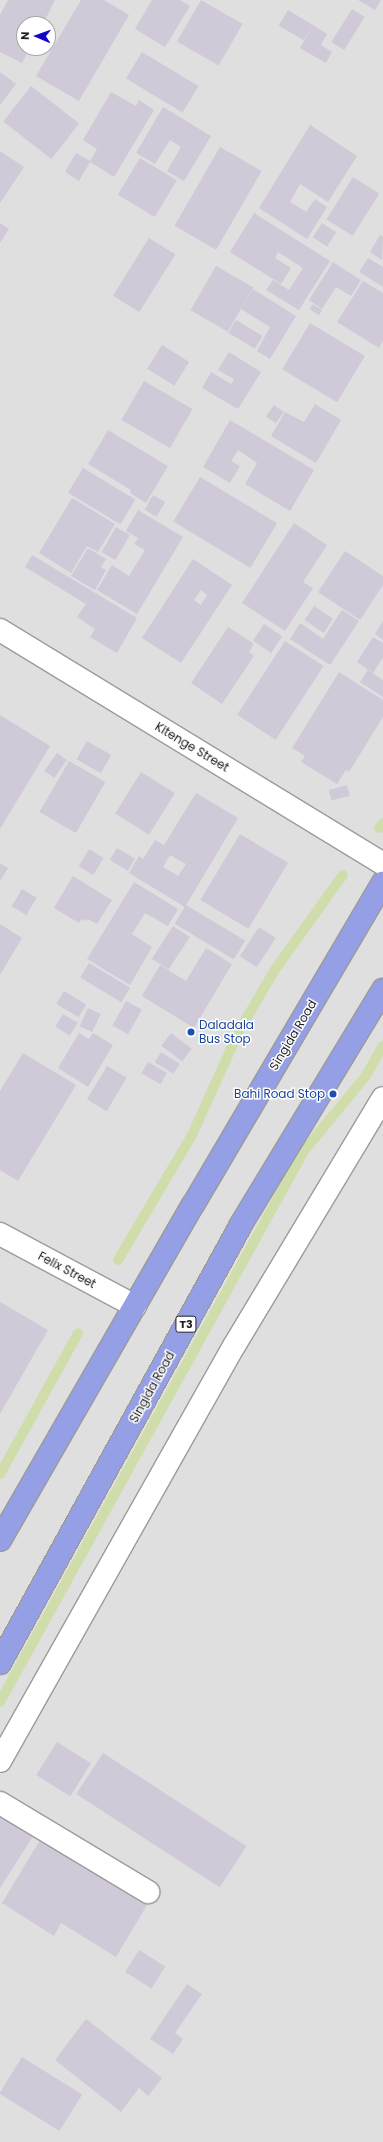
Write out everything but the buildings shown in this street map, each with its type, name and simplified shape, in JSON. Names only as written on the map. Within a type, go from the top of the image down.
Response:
[{"type":"highway","name":"Singida Road","points":[[0,1540],[135,1306],[383,883]]},
{"type":"highway","name":"Singida Road","points":[[0,1663],[240,1226],[383,990]]},
{"type":"street","name":"Kitenge Street","points":[[0,630],[383,864]]},
{"type":"street","points":[[0,1760],[234,1346],[383,1098]]},
{"type":"street","name":"Felix Street","points":[[0,1234],[135,1306]]},
{"type":"street","points":[[0,1803],[148,1892]]},
{"type":"shaded area","points":[[0,0],[383,0],[383,2142],[0,2142]]},
{"type":"waterway","points":[[379,828],[383,823]]},
{"type":"waterway","points":[[118,1260],[192,1135],[239,1031],[274,971],[343,875]]},
{"type":"waterway","points":[[0,1702],[304,1151],[365,1077],[383,1046]]},
{"type":"waterway","points":[[0,1474],[78,1333]]},
{"type":"place","name":"Daladala Bus Stop","points":[[191,1032]]},
{"type":"place","name":"Bahi Road Stop","points":[[333,1094]]}]
